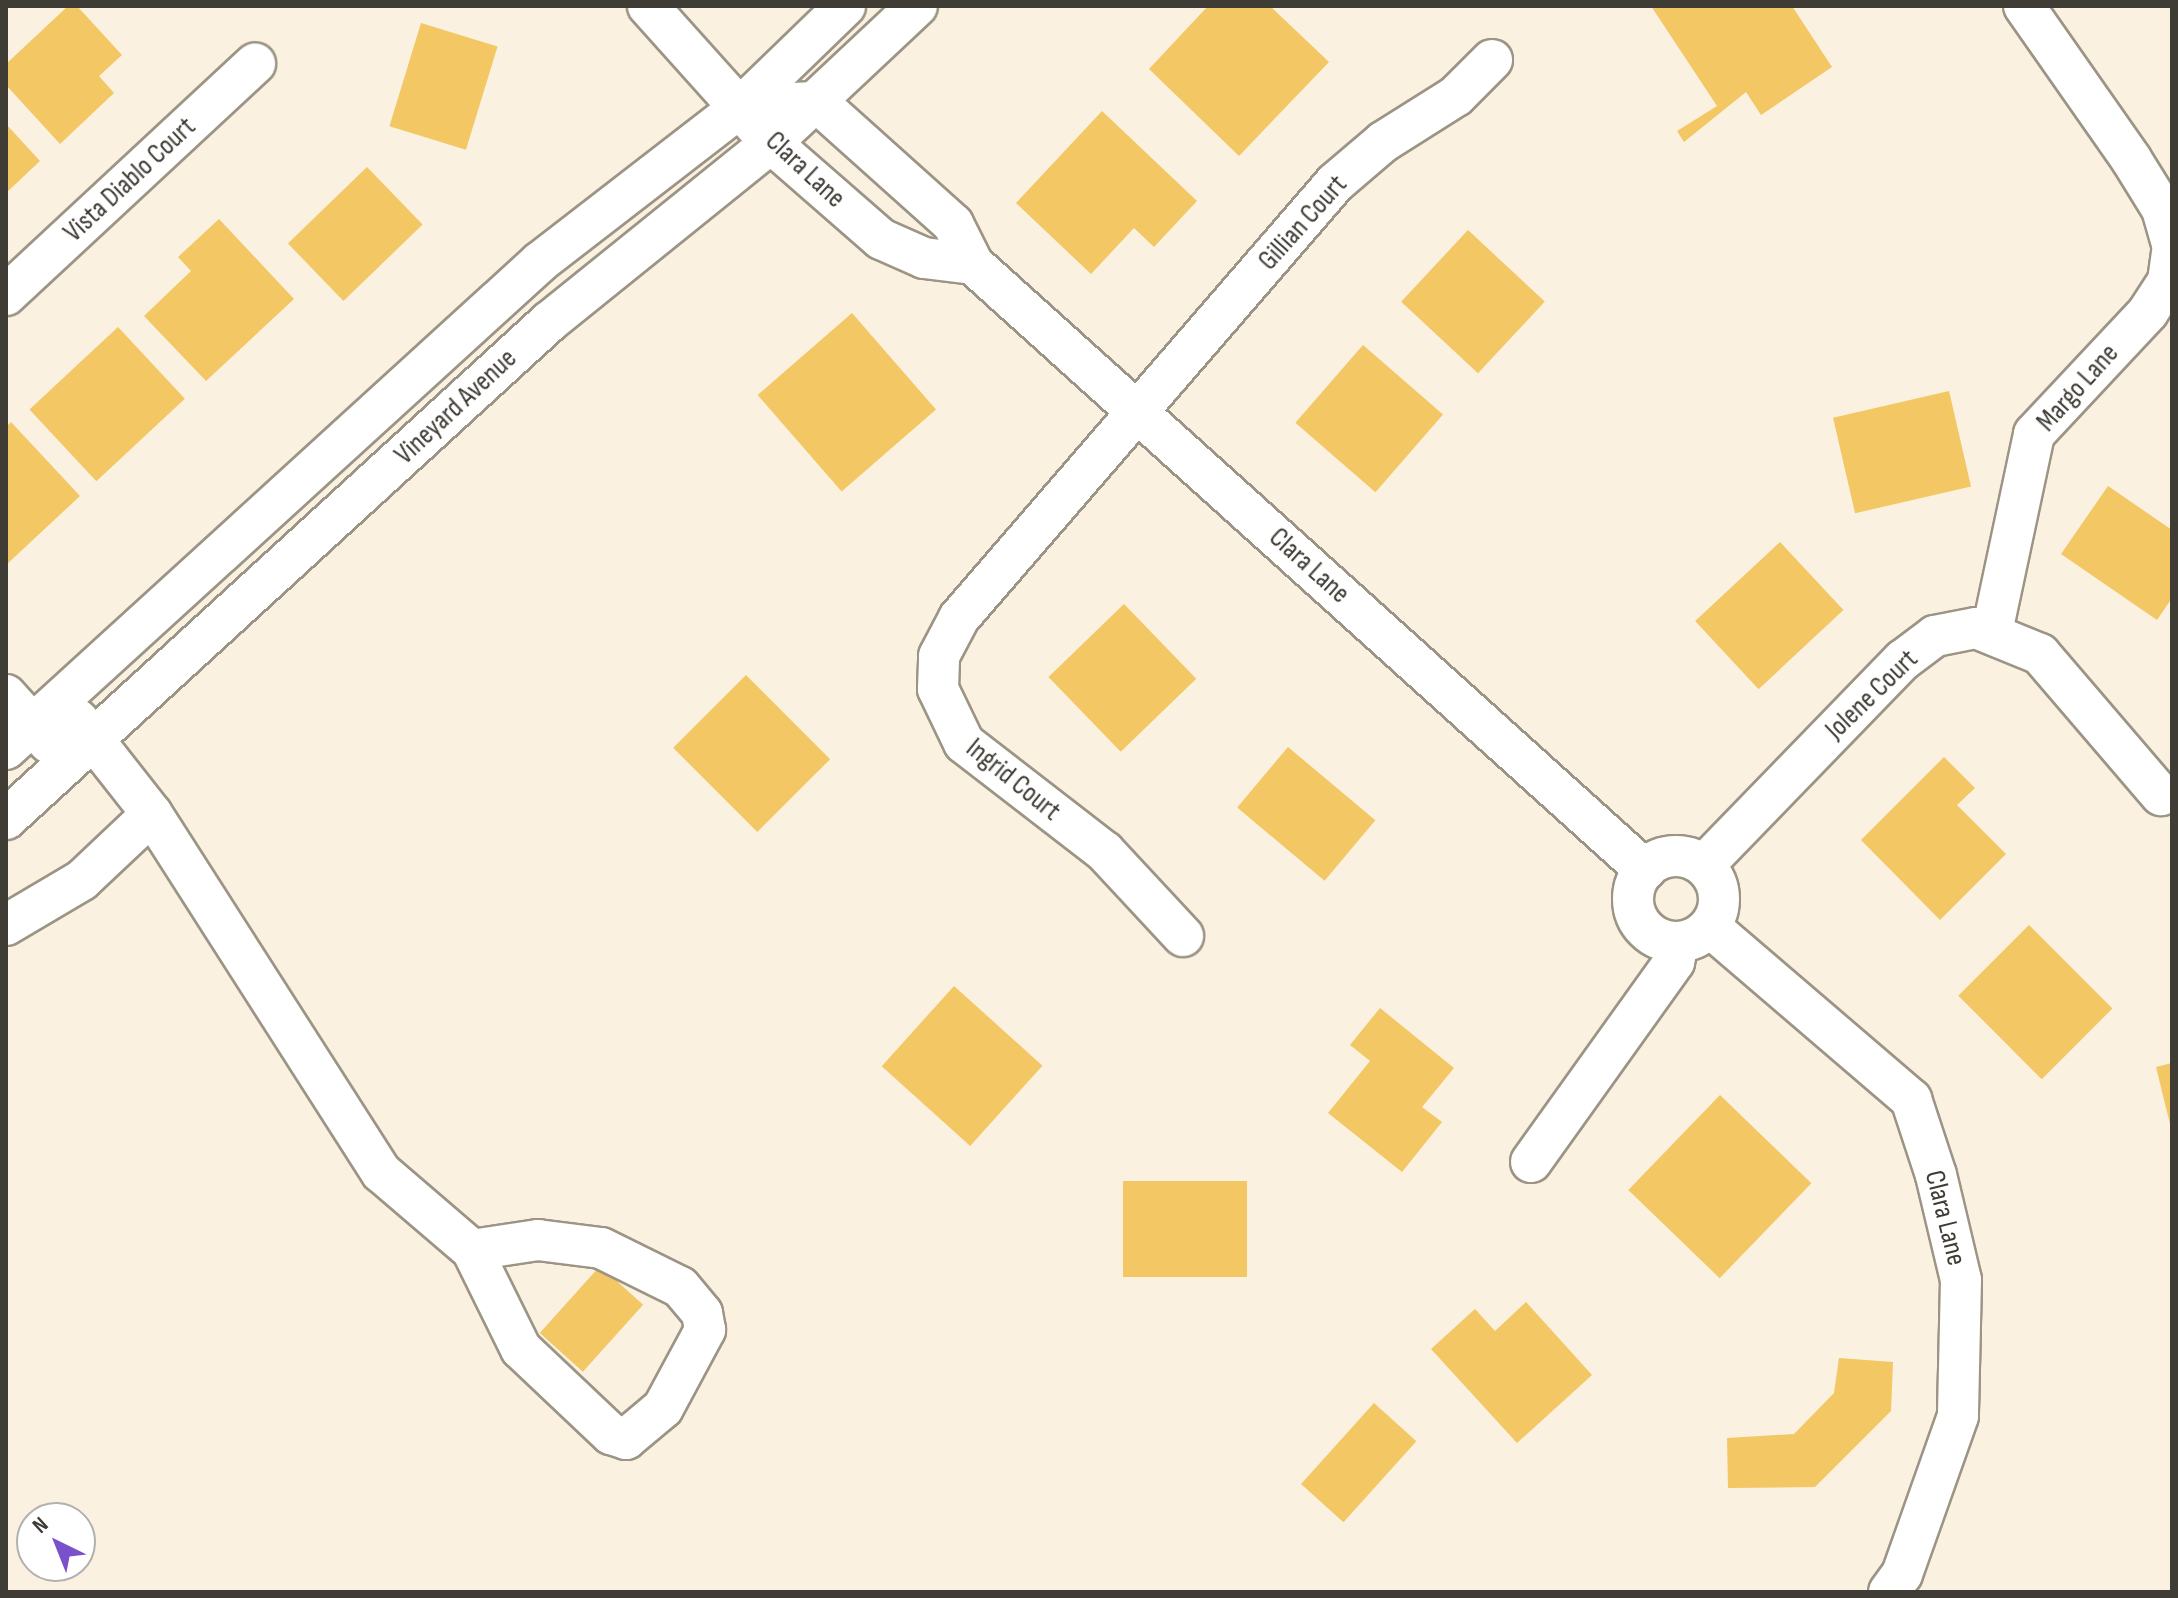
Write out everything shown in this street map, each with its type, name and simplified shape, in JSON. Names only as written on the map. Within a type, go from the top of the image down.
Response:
[{"type":"street","points":[[648,6],[743,105]]},
{"type":"street","name":"Vineyard Avenue","points":[[33,725],[540,262],[743,105],[845,6]]},
{"type":"street","name":"Vineyard Avenue","points":[[6,819],[549,322],[771,143],[917,6]]},
{"type":"street","points":[[2024,6],[2131,159],[2162,209],[2172,243]]},
{"type":"street","name":"Gillian Court","points":[[1139,411],[1335,183],[1383,142],[1456,96],[1492,60]]},
{"type":"street","name":"Vista Diablo Court","points":[[6,295],[255,64]]},
{"type":"street","name":"Clara Lane","points":[[743,105],[817,102],[953,224],[973,264],[1645,870]]},
{"type":"street","name":"Clara Lane","points":[[743,105],[771,143],[881,239],[924,258],[973,264]]},
{"type":"street","name":"Margo Lane","points":[[1992,632],[2034,434],[2148,312],[2168,281],[2172,251]]},
{"type":"street","name":"Ingrid Court","points":[[1139,411],[959,618],[939,656],[938,689],[964,743],[1105,852],[1183,936]]},
{"type":"street","name":"Jolene Court","points":[[1704,865],[1903,660],[1935,636],[1976,628],[2040,654],[2161,795]]},
{"type":"street","points":[[6,695],[33,725],[81,751],[152,814],[381,1172],[472,1250],[521,1349],[596,1423],[626,1439],[663,1408],[705,1330],[702,1313],[680,1287],[601,1248],[538,1240],[472,1250]]},
{"type":"street","points":[[6,925],[82,880],[152,814]]},
{"type":"street","points":[[1531,1162],[1694,935],[1720,891],[1704,865],[1675,855],[1645,870],[1633,889],[1637,919],[1649,934],[1694,935]]},
{"type":"street","name":"Clara Lane","points":[[1694,935],[1911,1099],[1936,1175],[1961,1280],[1958,1416],[1902,1574],[1889,1592]]},
{"type":"building","points":[[68,6],[77,6],[122,55],[99,76],[114,93],[60,144],[6,85],[6,64]]},
{"type":"building","points":[[1208,6],[1270,6],[1329,62],[1239,156],[1149,69]]},
{"type":"building","points":[[1651,6],[1792,6],[1832,67],[1761,115],[1746,92],[1684,142],[1677,131],[1717,106]]},
{"type":"building","points":[[421,23],[498,46],[466,150],[389,126]]},
{"type":"building","points":[[1102,111],[1197,201],[1154,247],[1134,228],[1091,274],[1016,203]]},
{"type":"building","points":[[6,124],[40,161],[6,193]]},
{"type":"building","points":[[367,167],[423,225],[343,301],[288,243]]},
{"type":"building","points":[[219,219],[294,299],[206,381],[144,316],[191,271],[178,257]]},
{"type":"building","points":[[1468,230],[1545,302],[1478,373],[1401,302]]},
{"type":"building","points":[[852,313],[936,410],[842,492],[758,395]]},
{"type":"building","points":[[118,327],[185,399],[96,481],[30,410]]},
{"type":"building","points":[[1363,345],[1443,415],[1375,492],[1295,423]]},
{"type":"building","points":[[1949,391],[1971,486],[1855,513],[1833,418]]},
{"type":"building","points":[[11,422],[80,496],[6,565],[6,427]]},
{"type":"building","points":[[2108,486],[2172,530],[2172,598],[2157,620],[2061,554]]},
{"type":"building","points":[[1780,542],[1843,610],[1759,689],[1695,621]]},
{"type":"building","points":[[1124,604],[1196,679],[1121,752],[1048,677]]},
{"type":"building","points":[[746,675],[830,759],[757,832],[673,748]]},
{"type":"building","points":[[1288,747],[1375,820],[1325,881],[1237,808]]},
{"type":"building","points":[[1944,757],[1975,788],[1957,805],[2006,854],[1940,920],[1861,840]]},
{"type":"building","points":[[2029,925],[2112,1008],[2042,1079],[1958,996]]},
{"type":"building","points":[[954,986],[1042,1066],[970,1146],[882,1066]]},
{"type":"building","points":[[1380,1008],[1454,1068],[1422,1107],[1442,1122],[1402,1172],[1328,1113],[1370,1061],[1350,1045]]},
{"type":"building","points":[[2172,1063],[2172,1128],[2171,1128],[2156,1067]]},
{"type":"building","points":[[1720,1095],[1811,1183],[1720,1278],[1628,1190]]},
{"type":"building","points":[[1123,1181],[1247,1181],[1247,1277],[1123,1277]]},
{"type":"building","points":[[600,1266],[643,1305],[583,1372],[540,1333]]},
{"type":"building","points":[[1526,1302],[1592,1375],[1517,1443],[1431,1349],[1475,1309],[1495,1331]]},
{"type":"building","points":[[1839,1358],[1893,1362],[1891,1411],[1815,1487],[1728,1488],[1727,1438],[1794,1434],[1834,1393]]},
{"type":"building","points":[[1374,1403],[1416,1441],[1343,1522],[1301,1484]]}]
